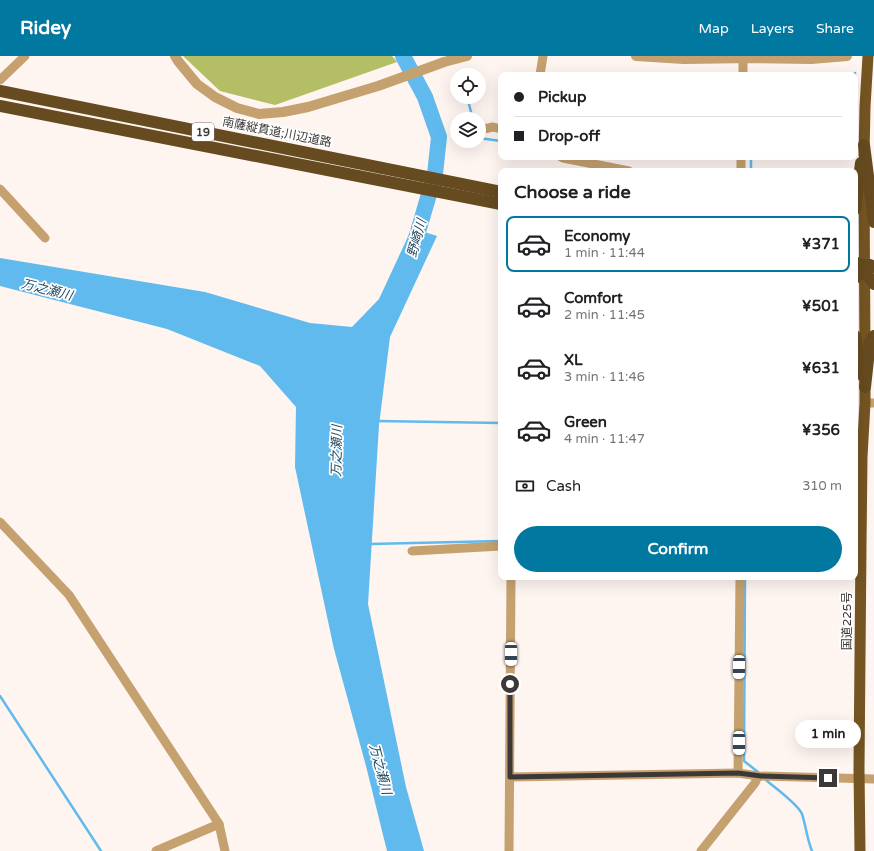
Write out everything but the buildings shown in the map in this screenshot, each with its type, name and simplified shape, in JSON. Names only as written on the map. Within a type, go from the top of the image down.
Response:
[{"type":"highway","name":"国道225号","points":[[860,851],[858,546],[862,457],[870,403],[865,387],[864,269],[864,145],[868,56]]},
{"type":"highway","name":"南薩縦貫道;川辺道路","points":[[0,91],[406,173],[498,203]]},
{"type":"highway","name":"南薩縦貫道;川辺道路","points":[[0,106],[403,185],[498,192]]},
{"type":"highway","points":[[858,188],[864,145]]},
{"type":"highway","points":[[864,145],[874,222]]},
{"type":"highway","points":[[864,269],[874,284]]},
{"type":"highway","points":[[865,387],[870,342],[874,336]]},
{"type":"highway","points":[[858,351],[865,387]]},
{"type":"street","points":[[0,80],[25,56]]},
{"type":"street","points":[[175,56],[197,84],[237,108],[259,114],[283,112],[308,107],[378,86],[444,62],[467,56]]},
{"type":"street","points":[[540,72],[543,56]]},
{"type":"street","points":[[636,56],[684,59],[847,56]]},
{"type":"street","points":[[743,57],[743,72]]},
{"type":"street","points":[[486,128],[493,127],[498,128]]},
{"type":"street","points":[[576,160],[614,168]]},
{"type":"street","points":[[0,189],[45,238]]},
{"type":"street","points":[[0,522],[69,595],[219,824],[225,851]]},
{"type":"street","points":[[412,552],[498,546]]},
{"type":"street","points":[[509,851],[511,580]]},
{"type":"street","points":[[738,773],[740,580]]},
{"type":"street","points":[[510,777],[738,773],[761,776],[874,779]]},
{"type":"street","points":[[701,851],[761,776]]},
{"type":"street","points":[[156,851],[219,824]]},
{"type":"green space","points":[[183,56],[392,56],[397,62],[275,105],[220,91]]},
{"type":"water","name":"万之瀬川","points":[[412,228],[437,236],[390,337],[379,425],[368,604],[406,787],[424,851],[387,851],[366,766],[334,649],[295,467],[296,407],[260,366],[167,329],[0,286],[0,258],[205,292],[310,323],[352,327],[379,299]]},
{"type":"waterway","name":"野崎川","points":[[403,56],[425,97],[439,137],[435,174],[412,252]]},
{"type":"waterway","points":[[469,104],[471,112]]},
{"type":"waterway","points":[[486,139],[498,141]]},
{"type":"waterway","points":[[751,160],[751,168]]},
{"type":"waterway","points":[[377,421],[498,423]]},
{"type":"waterway","points":[[370,544],[498,541]]},
{"type":"waterway","points":[[745,580],[744,761],[758,772]]},
{"type":"waterway","points":[[0,696],[101,851]]},
{"type":"waterway","points":[[766,780],[800,810],[812,851]]},
{"type":"route","points":[[510,684],[510,777],[738,773],[761,776],[828,778]]}]
